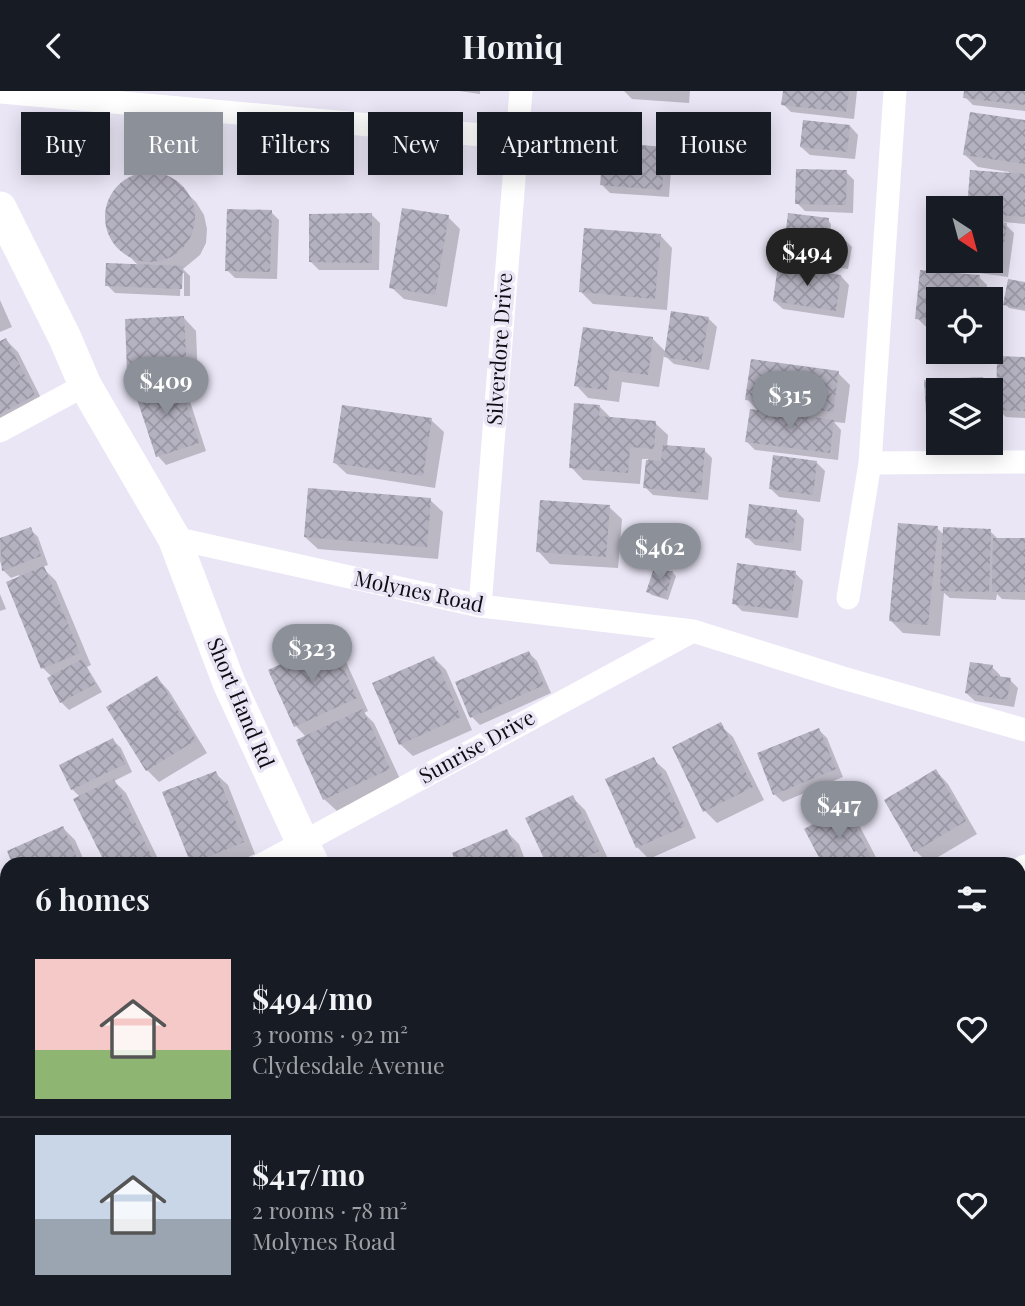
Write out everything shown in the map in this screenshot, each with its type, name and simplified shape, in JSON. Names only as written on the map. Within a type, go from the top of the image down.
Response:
[{"type":"main road","points":[[0,208],[65,338],[85,385],[174,538]]},
{"type":"main road","name":"Short Hand Rd","points":[[174,538],[229,683],[308,854]]},
{"type":"street","name":"Silverdore Drive","points":[[519,112],[522,91]]},
{"type":"street","points":[[848,598],[870,463],[895,91]]},
{"type":"street","points":[[0,92],[477,135]]},
{"type":"street","name":"Silverdore Drive","points":[[480,606],[513,175]]},
{"type":"street","points":[[0,432],[85,385]]},
{"type":"street","points":[[870,463],[1025,462]]},
{"type":"street","name":"Molynes Road","points":[[174,538],[480,606],[693,631],[843,678],[1025,730]]},
{"type":"street","name":"Sunrise Drive","points":[[308,854],[693,631]]},
{"type":"building","points":[[783,91],[849,91],[846,112],[781,105]]},
{"type":"building","points":[[964,91],[1025,91],[1025,105],[963,98]]},
{"type":"building","points":[[970,112],[1025,120],[1025,164],[963,155]]},
{"type":"building","points":[[803,120],[850,125],[847,152],[800,147]]},
{"type":"building","points":[[642,145],[656,146],[656,175],[663,175],[662,190],[600,185],[601,175],[642,175]]},
{"type":"building","points":[[796,169],[847,170],[846,205],[795,204]]},
{"type":"building","points":[[970,170],[1025,174],[1025,217],[1003,215],[1003,196],[968,196]]},
{"type":"building","points":[[136,175],[164,175],[175,180],[187,192],[194,208],[194,226],[187,242],[175,254],[159,261],[141,261],[125,254],[113,242],[106,226],[106,208],[113,192],[118,185]]},
{"type":"building","points":[[402,208],[449,215],[435,295],[389,288]]},
{"type":"building","points":[[227,209],[272,210],[270,272],[225,271]]},
{"type":"building","points":[[372,213],[372,263],[309,262],[309,214]]},
{"type":"building","points":[[788,213],[829,218],[826,235],[844,237],[840,262],[783,253]]},
{"type":"building","points":[[1003,223],[1007,223],[1003,249]]},
{"type":"building","points":[[584,228],[661,234],[655,299],[579,292]]},
{"type":"building","points":[[106,263],[183,266],[182,289],[105,286]]},
{"type":"building","points":[[778,265],[841,275],[836,311],[773,301]]},
{"type":"building","points":[[920,270],[926,270],[926,273],[980,275],[978,287],[926,287],[926,320],[915,319]]},
{"type":"building","points":[[1008,279],[1025,282],[1025,309],[1003,305]]},
{"type":"building","points":[[671,311],[709,317],[701,363],[664,357]]},
{"type":"building","points":[[184,316],[187,371],[127,373],[125,319]]},
{"type":"building","points":[[583,327],[653,337],[648,375],[610,370],[607,390],[574,386]]},
{"type":"building","points":[[6,338],[35,395],[0,414],[0,341]]},
{"type":"building","points":[[1003,356],[1025,357],[1025,411],[1003,410],[1003,378],[997,378],[997,364],[1003,364]]},
{"type":"building","points":[[751,359],[839,371],[833,412],[745,400]]},
{"type":"building","points":[[177,376],[199,443],[156,457],[134,390]]},
{"type":"building","points":[[924,380],[926,380],[926,415]]},
{"type":"building","points":[[574,403],[600,405],[599,416],[656,421],[654,449],[630,447],[628,473],[569,468]]},
{"type":"building","points":[[342,405],[432,418],[423,476],[333,463]]},
{"type":"building","points":[[750,409],[834,420],[830,453],[745,442]]},
{"type":"building","points":[[663,445],[705,448],[701,493],[643,488],[646,460],[661,461]]},
{"type":"building","points":[[773,455],[817,461],[813,495],[769,489]]},
{"type":"building","points":[[308,488],[431,498],[427,547],[304,537]]},
{"type":"building","points":[[540,500],[610,505],[606,557],[536,552]]},
{"type":"building","points":[[749,504],[797,510],[793,543],[745,538]]},
{"type":"building","points":[[898,523],[938,526],[928,625],[889,621]]},
{"type":"building","points":[[31,527],[41,556],[2,571],[0,538]]},
{"type":"building","points":[[943,527],[991,529],[989,592],[940,591]]},
{"type":"building","points":[[993,538],[1025,538],[1025,592],[992,592]]},
{"type":"building","points":[[737,563],[796,571],[790,611],[732,604]]},
{"type":"building","points":[[44,566],[80,653],[41,669],[6,582]]},
{"type":"building","points":[[653,571],[673,571],[665,598],[646,592]]},
{"type":"building","points":[[331,641],[357,698],[294,727],[268,670]]},
{"type":"building","points":[[529,651],[544,685],[470,718],[455,682]]},
{"type":"building","points":[[434,656],[461,717],[399,745],[372,683]]},
{"type":"building","points":[[82,659],[95,684],[60,703],[47,678]]},
{"type":"building","points":[[970,662],[993,665],[991,675],[1011,678],[1007,700],[965,693]]},
{"type":"building","points":[[157,676],[196,740],[146,771],[106,707]]},
{"type":"building","points":[[363,709],[390,769],[323,800],[296,740]]},
{"type":"building","points":[[721,722],[753,787],[703,812],[672,747]]},
{"type":"building","points":[[819,728],[836,769],[773,795],[757,753]]},
{"type":"building","points":[[113,738],[125,764],[71,790],[59,765]]},
{"type":"building","points":[[654,757],[685,826],[636,848],[605,779]]},
{"type":"building","points":[[936,769],[966,821],[914,852],[884,800]]},
{"type":"building","points":[[216,771],[244,842],[208,857],[188,857],[162,792]]},
{"type":"building","points":[[114,779],[152,857],[102,857],[73,799]]},
{"type":"building","points":[[573,795],[599,851],[587,857],[543,857],[525,818]]},
{"type":"building","points":[[845,807],[871,857],[819,857],[804,829]]},
{"type":"building","points":[[63,826],[77,857],[10,857],[7,851]]},
{"type":"building","points":[[507,829],[519,857],[454,857],[452,853]]}]
